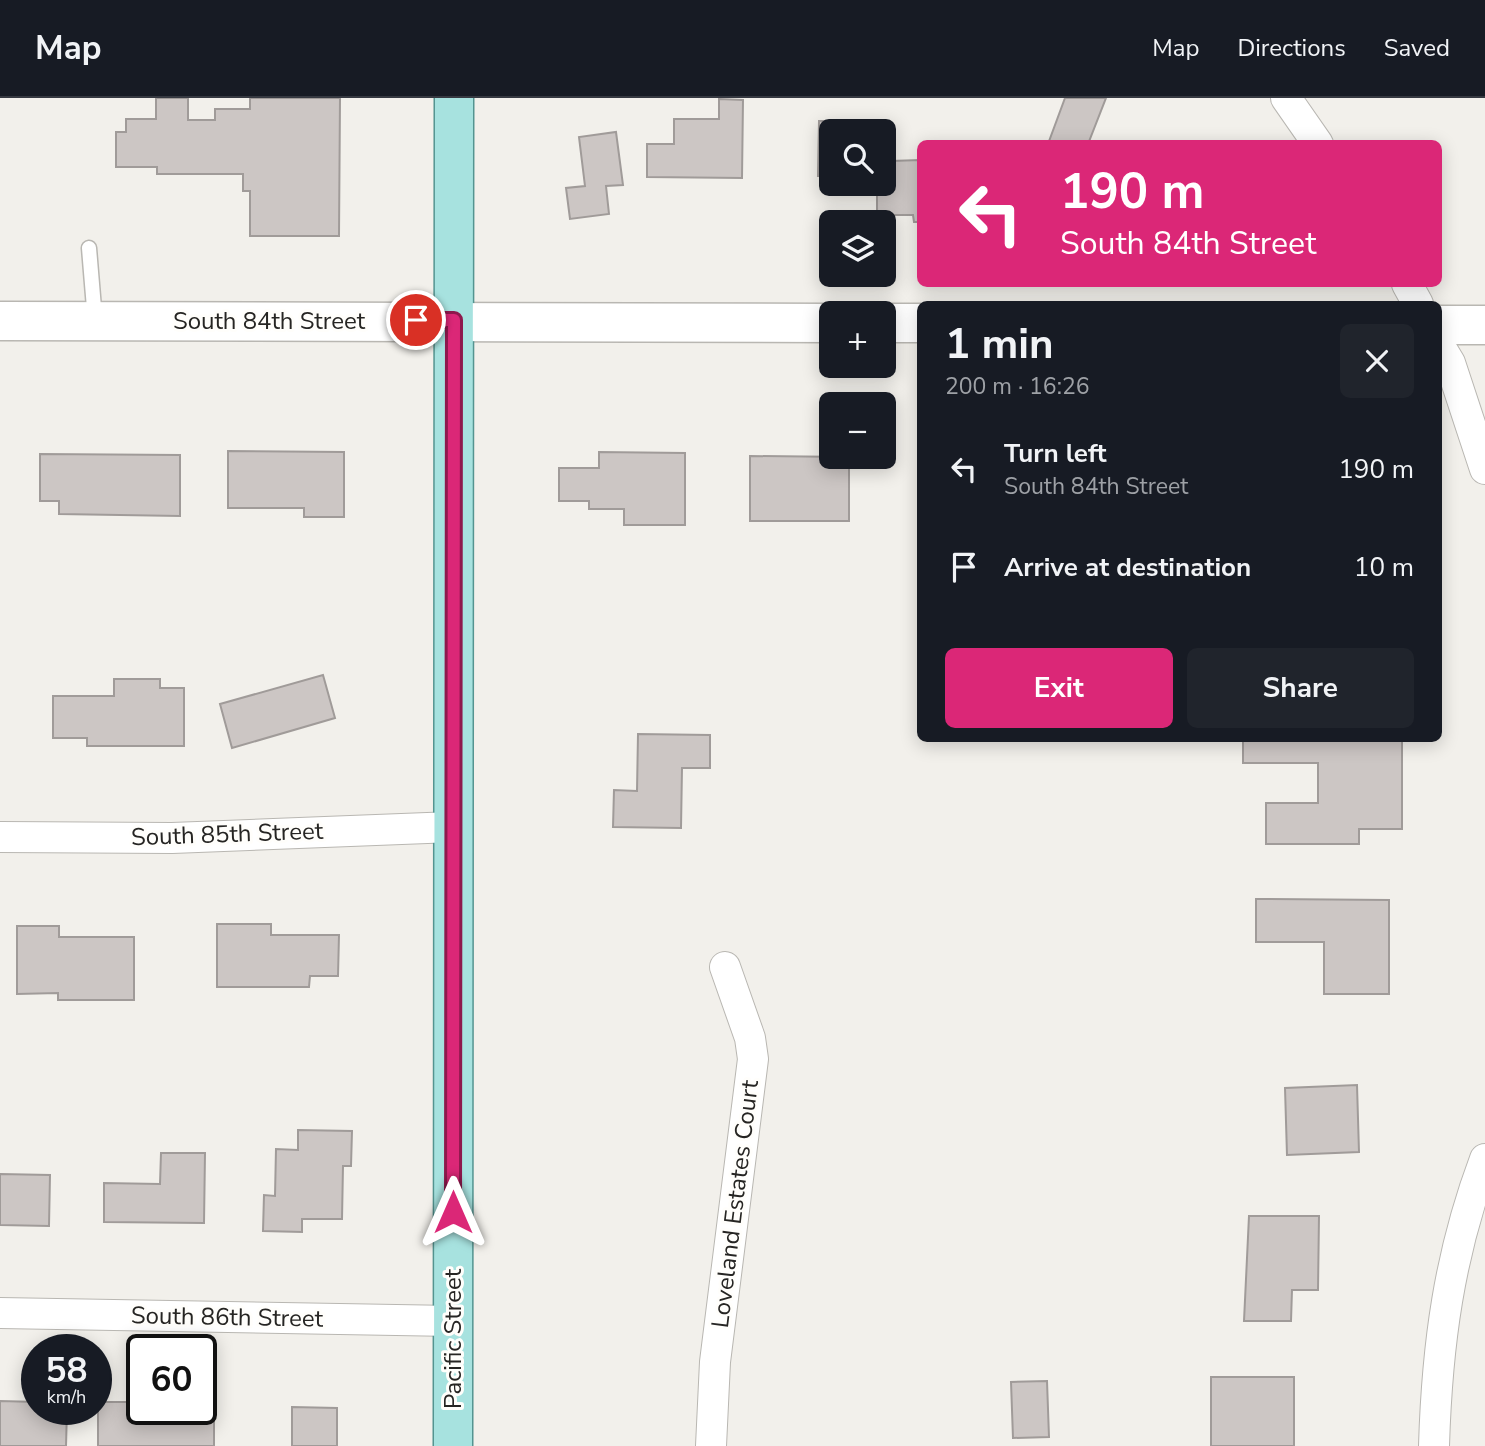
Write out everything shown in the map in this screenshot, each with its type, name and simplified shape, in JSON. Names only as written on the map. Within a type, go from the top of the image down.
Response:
[{"type":"main road","name":"Pacific Street","points":[[453,1446],[454,98]]},
{"type":"main road","name":"South 84th Street","points":[[0,321],[819,323]]},
{"type":"main road","points":[[896,323],[917,323]]},
{"type":"main road","points":[[1442,325],[1485,326]]},
{"type":"street","points":[[1286,98],[1315,140]]},
{"type":"street","points":[[1442,350],[1450,363],[1485,469]]},
{"type":"street","name":"South 85th Street","points":[[0,836],[172,838],[453,827]]},
{"type":"street","name":"Loveland Estates Court","points":[[711,1446],[715,1362],[752,1059],[750,1038],[724,967]]},
{"type":"street","points":[[1434,1446],[1440,1336],[1447,1288],[1485,1160]]},
{"type":"street","name":"South 86th Street","points":[[0,1313],[453,1321]]},
{"type":"lane","points":[[89,248],[95,321]]},
{"type":"building","points":[[156,98],[188,98],[188,120],[215,120],[215,109],[250,109],[250,98],[340,98],[339,236],[250,236],[250,191],[243,191],[243,174],[157,174],[157,167],[116,167],[116,132],[126,132],[126,119],[156,119]]},
{"type":"building","points":[[1065,98],[1106,98],[1090,140],[1049,140]]},
{"type":"building","points":[[719,99],[743,100],[742,178],[647,177],[647,144],[674,144],[674,119],[719,119]]},
{"type":"building","points":[[616,132],[623,185],[606,186],[609,214],[570,219],[566,188],[585,186],[579,137]]},
{"type":"building","points":[[917,160],[917,222],[914,222],[913,215],[896,215],[896,210],[877,210],[877,196],[896,196],[896,161]]},
{"type":"building","points":[[228,451],[344,452],[344,517],[304,517],[304,508],[228,508]]},
{"type":"building","points":[[599,452],[685,453],[685,525],[624,525],[624,509],[589,509],[589,501],[559,501],[559,468],[599,468]]},
{"type":"building","points":[[40,454],[180,455],[180,516],[59,514],[59,501],[40,501]]},
{"type":"building","points":[[750,456],[819,457],[819,469],[849,469],[849,521],[750,521]]},
{"type":"building","points":[[323,675],[335,718],[232,748],[220,704]]},
{"type":"building","points":[[114,679],[160,679],[160,688],[184,688],[184,746],[87,746],[87,738],[53,738],[53,696],[114,696]]},
{"type":"building","points":[[638,734],[710,735],[710,768],[682,768],[681,828],[613,827],[614,790],[637,791]]},
{"type":"building","points":[[1243,742],[1402,742],[1402,829],[1359,829],[1359,844],[1266,844],[1266,803],[1318,803],[1318,763],[1243,763]]},
{"type":"building","points":[[1256,899],[1389,900],[1389,994],[1324,994],[1324,942],[1256,942]]},
{"type":"building","points":[[217,924],[271,924],[271,935],[339,935],[338,976],[310,976],[309,987],[217,987]]},
{"type":"building","points":[[17,926],[59,926],[59,937],[134,937],[134,1000],[58,1000],[58,993],[17,994]]},
{"type":"building","points":[[1357,1085],[1359,1152],[1287,1155],[1285,1088]]},
{"type":"building","points":[[298,1130],[352,1131],[351,1166],[343,1166],[342,1219],[302,1219],[302,1232],[263,1231],[264,1195],[275,1196],[276,1149],[298,1150]]},
{"type":"building","points":[[161,1153],[205,1153],[204,1223],[104,1222],[104,1183],[160,1184]]},
{"type":"building","points":[[0,1174],[50,1175],[49,1226],[0,1225]]},
{"type":"building","points":[[1249,1216],[1319,1216],[1318,1290],[1292,1290],[1291,1321],[1244,1321]]},
{"type":"building","points":[[1211,1377],[1294,1377],[1294,1446],[1211,1446]]},
{"type":"building","points":[[1047,1381],[1049,1437],[1013,1438],[1011,1382]]},
{"type":"building","points":[[0,1401],[21,1402],[21,1425],[67,1425],[66,1446],[0,1446]]},
{"type":"building","points":[[112,1402],[126,1402],[126,1425],[214,1425],[214,1446],[98,1446],[98,1425],[112,1425]]},
{"type":"building","points":[[292,1407],[337,1408],[337,1446],[292,1446]]},
{"type":"route","points":[[416,320],[454,320],[453,1212]]}]
